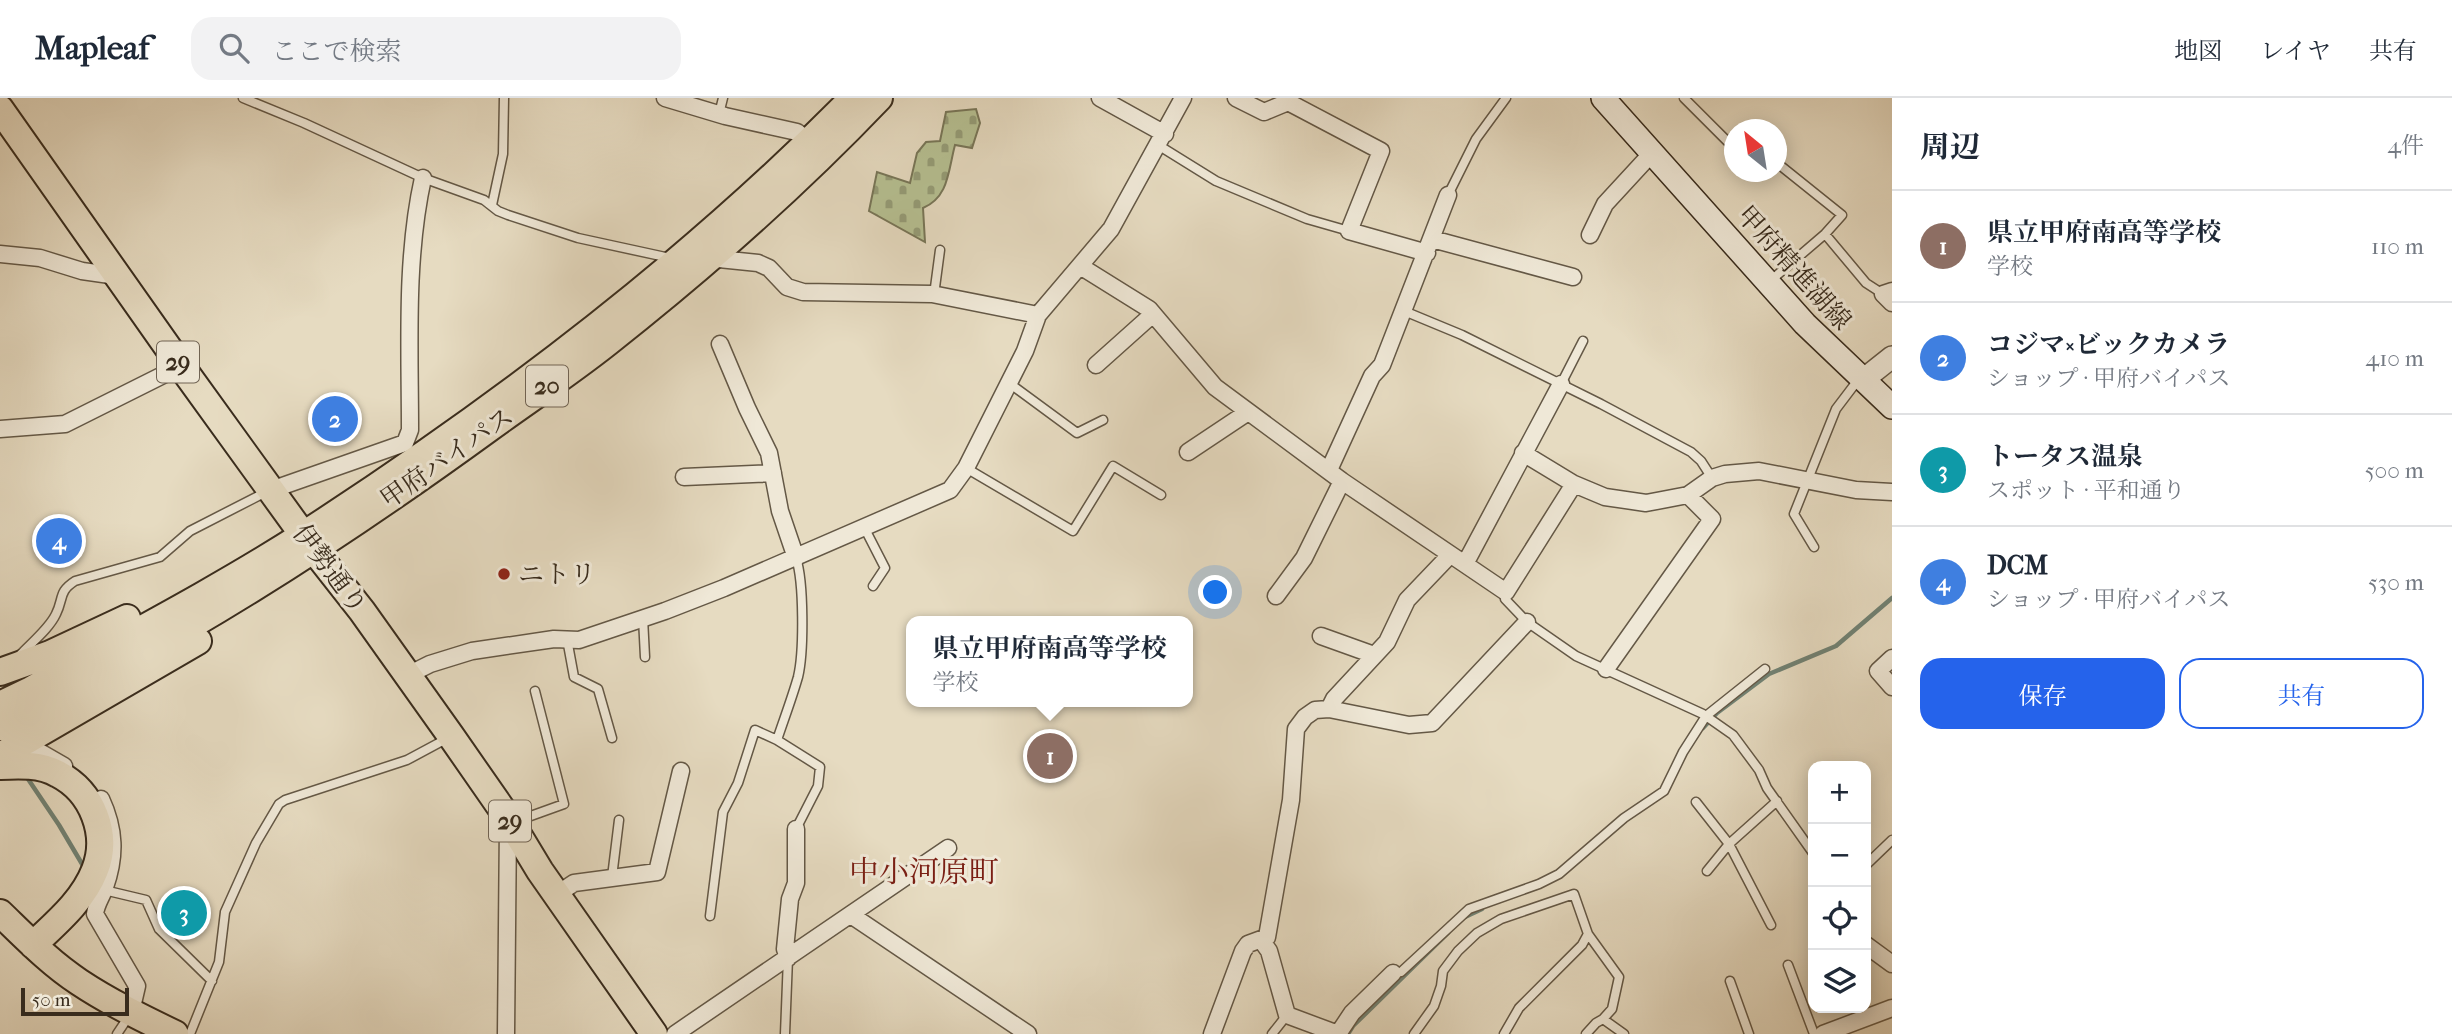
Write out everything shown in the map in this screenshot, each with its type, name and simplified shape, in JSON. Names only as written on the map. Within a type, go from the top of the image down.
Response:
[{"type":"main road","points":[[817,134],[843,98]]},
{"type":"main road","name":"甲府バイパス","points":[[0,705],[176,621],[211,590],[306,548],[459,428],[614,313],[677,261],[817,134],[879,98]]},
{"type":"main road","points":[[854,111],[899,98]]},
{"type":"main road","name":"甲府精進湖線","points":[[1603,98],[1805,324],[1892,407]]},
{"type":"main road","name":"伊勢通り","points":[[0,109],[271,490],[306,548],[362,611],[408,675],[509,820],[556,895],[654,1034]]},
{"type":"main road","name":"甲府バイパス","points":[[0,727],[176,621],[306,548],[446,460],[607,343],[709,258],[854,111]]},
{"type":"main road","points":[[0,756],[181,652],[292,583],[306,548]]},
{"type":"main road","points":[[3,671],[50,654],[111,626],[188,585],[211,590]]},
{"type":"main road","points":[[0,766],[40,767],[57,773],[71,782],[99,820],[99,881],[33,945]]},
{"type":"main road","points":[[0,913],[124,1023],[175,1034]]},
{"type":"street","points":[[665,98],[721,106],[797,132],[817,134]]},
{"type":"street","points":[[1101,98],[1162,139]]},
{"type":"street","points":[[408,675],[430,664],[472,651],[554,639],[579,640],[724,589],[950,490],[966,468],[1009,383],[1025,351],[1038,315],[1111,229],[1183,98]]},
{"type":"street","points":[[1236,98],[1264,112],[1288,102],[1381,151],[1349,230],[1573,277]]},
{"type":"street","points":[[1590,235],[1605,204],[1652,153]]},
{"type":"street","points":[[271,490],[405,443],[410,429],[411,306],[416,209],[423,178]]},
{"type":"street","points":[[1276,596],[1304,558],[1372,376],[1382,365],[1448,195]]},
{"type":"street","points":[[0,254],[40,258],[82,271],[117,276]]},
{"type":"street","points":[[709,258],[758,263],[769,268],[787,287],[803,292],[934,295],[1038,315]]},
{"type":"street","points":[[1080,266],[1149,309],[1215,387],[1336,476],[1506,592],[1574,484]]},
{"type":"street","points":[[1096,365],[1153,314]]},
{"type":"street","points":[[720,344],[769,453],[780,511],[796,558]]},
{"type":"street","points":[[1861,379],[1892,357]]},
{"type":"street","points":[[0,429],[65,424],[181,366]]},
{"type":"street","points":[[1465,564],[1561,384]]},
{"type":"street","points":[[1188,452],[1248,412]]},
{"type":"street","points":[[1523,453],[1574,484],[1605,497],[1646,503],[1688,495],[1712,478],[1759,471],[1856,490],[1892,492]]},
{"type":"street","points":[[684,477],[773,473]]},
{"type":"street","points":[[1606,669],[1712,519],[1688,495]]},
{"type":"street","points":[[1329,709],[1334,699],[1387,642],[1407,600],[1450,555]]},
{"type":"street","points":[[1212,1034],[1243,951],[1248,944],[1267,937],[1291,800],[1296,729],[1305,717],[1315,710],[1329,709],[1409,724],[1432,723],[1527,622]]},
{"type":"street","points":[[1321,636],[1374,655]]},
{"type":"street","points":[[1892,658],[1878,671],[1892,687]]},
{"type":"street","points":[[24,743],[88,781],[101,799],[109,817],[113,836],[113,861],[99,881],[95,914],[137,986],[124,1023]]},
{"type":"street","points":[[556,895],[574,883],[657,872],[681,771]]},
{"type":"street","points":[[506,1034],[509,820]]},
{"type":"street","points":[[788,958],[785,948],[790,899],[796,883],[796,829]]},
{"type":"street","points":[[675,1034],[948,848]]},
{"type":"street","points":[[851,915],[1028,1034]]},
{"type":"street","points":[[1265,944],[1287,1015],[1338,1034],[1352,1013],[1393,973]]},
{"type":"street","points":[[1871,948],[1892,964]]},
{"type":"street","points":[[1823,1034],[1892,1008]]},
{"type":"lane","points":[[243,98],[304,122],[423,178],[484,200],[508,215],[614,248],[661,255],[677,261]]},
{"type":"lane","points":[[492,205],[503,154],[504,98]]},
{"type":"lane","points":[[1448,195],[1476,139],[1506,98]]},
{"type":"lane","points":[[1684,98],[1724,138]]},
{"type":"lane","points":[[1162,139],[1216,181],[1307,219],[1349,230]]},
{"type":"lane","points":[[1768,282],[1825,234],[1842,215],[1787,171]]},
{"type":"lane","points":[[1825,234],[1866,283],[1889,296]]},
{"type":"lane","points":[[934,295],[940,250]]},
{"type":"lane","points":[[1404,311],[1462,335],[1691,452],[1712,478]]},
{"type":"lane","points":[[1561,384],[1583,341]]},
{"type":"lane","points":[[1814,547],[1794,514],[1836,410],[1861,379]]},
{"type":"lane","points":[[1009,383],[1077,433],[1103,420]]},
{"type":"lane","points":[[966,468],[1073,531],[1113,466],[1161,495]]},
{"type":"lane","points":[[3,671],[50,623],[57,613],[62,593],[75,581],[160,557],[190,531],[271,490]]},
{"type":"lane","points":[[865,528],[885,568],[873,586]]},
{"type":"lane","points":[[777,740],[798,674],[801,641],[800,569],[796,558]]},
{"type":"lane","points":[[1506,592],[1505,598],[1527,622],[1576,656],[1706,716],[1733,735],[1808,846]]},
{"type":"lane","points":[[643,618],[645,657]]},
{"type":"lane","points":[[567,639],[573,677],[598,689],[612,738]]},
{"type":"lane","points":[[1393,973],[1401,972],[1469,909],[1559,874],[1623,818],[1664,791],[1683,752],[1706,716],[1765,669]]},
{"type":"lane","points":[[509,820],[565,804],[535,691]]},
{"type":"lane","points":[[709,916],[723,812],[738,783],[755,730],[777,740],[820,767],[818,786],[796,829]]},
{"type":"lane","points":[[190,1034],[219,962],[225,912],[256,843],[279,804],[407,760],[451,736]]},
{"type":"lane","points":[[1707,871],[1729,844],[1777,801]]},
{"type":"lane","points":[[1696,802],[1729,844],[1771,925]]},
{"type":"lane","points":[[612,877],[618,820]]},
{"type":"lane","points":[[1871,860],[1892,840]]},
{"type":"lane","points":[[99,881],[146,900],[159,929],[212,981]]},
{"type":"lane","points":[[1414,1034],[1434,1006],[1443,971],[1458,951],[1478,933],[1501,919],[1574,894],[1588,934],[1619,977],[1612,1009],[1586,1034]]},
{"type":"lane","points":[[1504,1034],[1519,1008],[1582,945],[1588,934]]},
{"type":"lane","points":[[785,1034],[788,958]]},
{"type":"lane","points":[[1788,965],[1814,1034]]},
{"type":"lane","points":[[1730,981],[1749,1034]]},
{"type":"lane","points":[[1272,1034],[1287,1015]]},
{"type":"lane","points":[[1603,1019],[1624,1034]]},
{"type":"green space","points":[[976,109],[980,123],[972,148],[955,145],[943,190],[932,203],[923,208],[925,242],[869,211],[877,172],[910,183],[917,153],[926,142],[940,141],[946,112]]},
{"type":"waterway","points":[[1703,728],[1717,713],[1769,674],[1836,646],[1892,598]]},
{"type":"waterway","points":[[26,776],[85,869]]},
{"type":"waterway","points":[[1465,917],[1482,909]]},
{"type":"waterway","points":[[1348,1034],[1448,933]]},
{"type":"place","name":"コジマ×ビックカメラ","points":[[335,419]]},
{"type":"place","name":"DCM","points":[[59,541]]},
{"type":"place","name":"ニトリ","points":[[504,574]]},
{"type":"place","name":"県立甲府南高等学校","points":[[1050,756]]},
{"type":"place","name":"トータス温泉","points":[[184,913]]},
{"type":"district","name":"中小河原町","points":[[924,872]]}]
